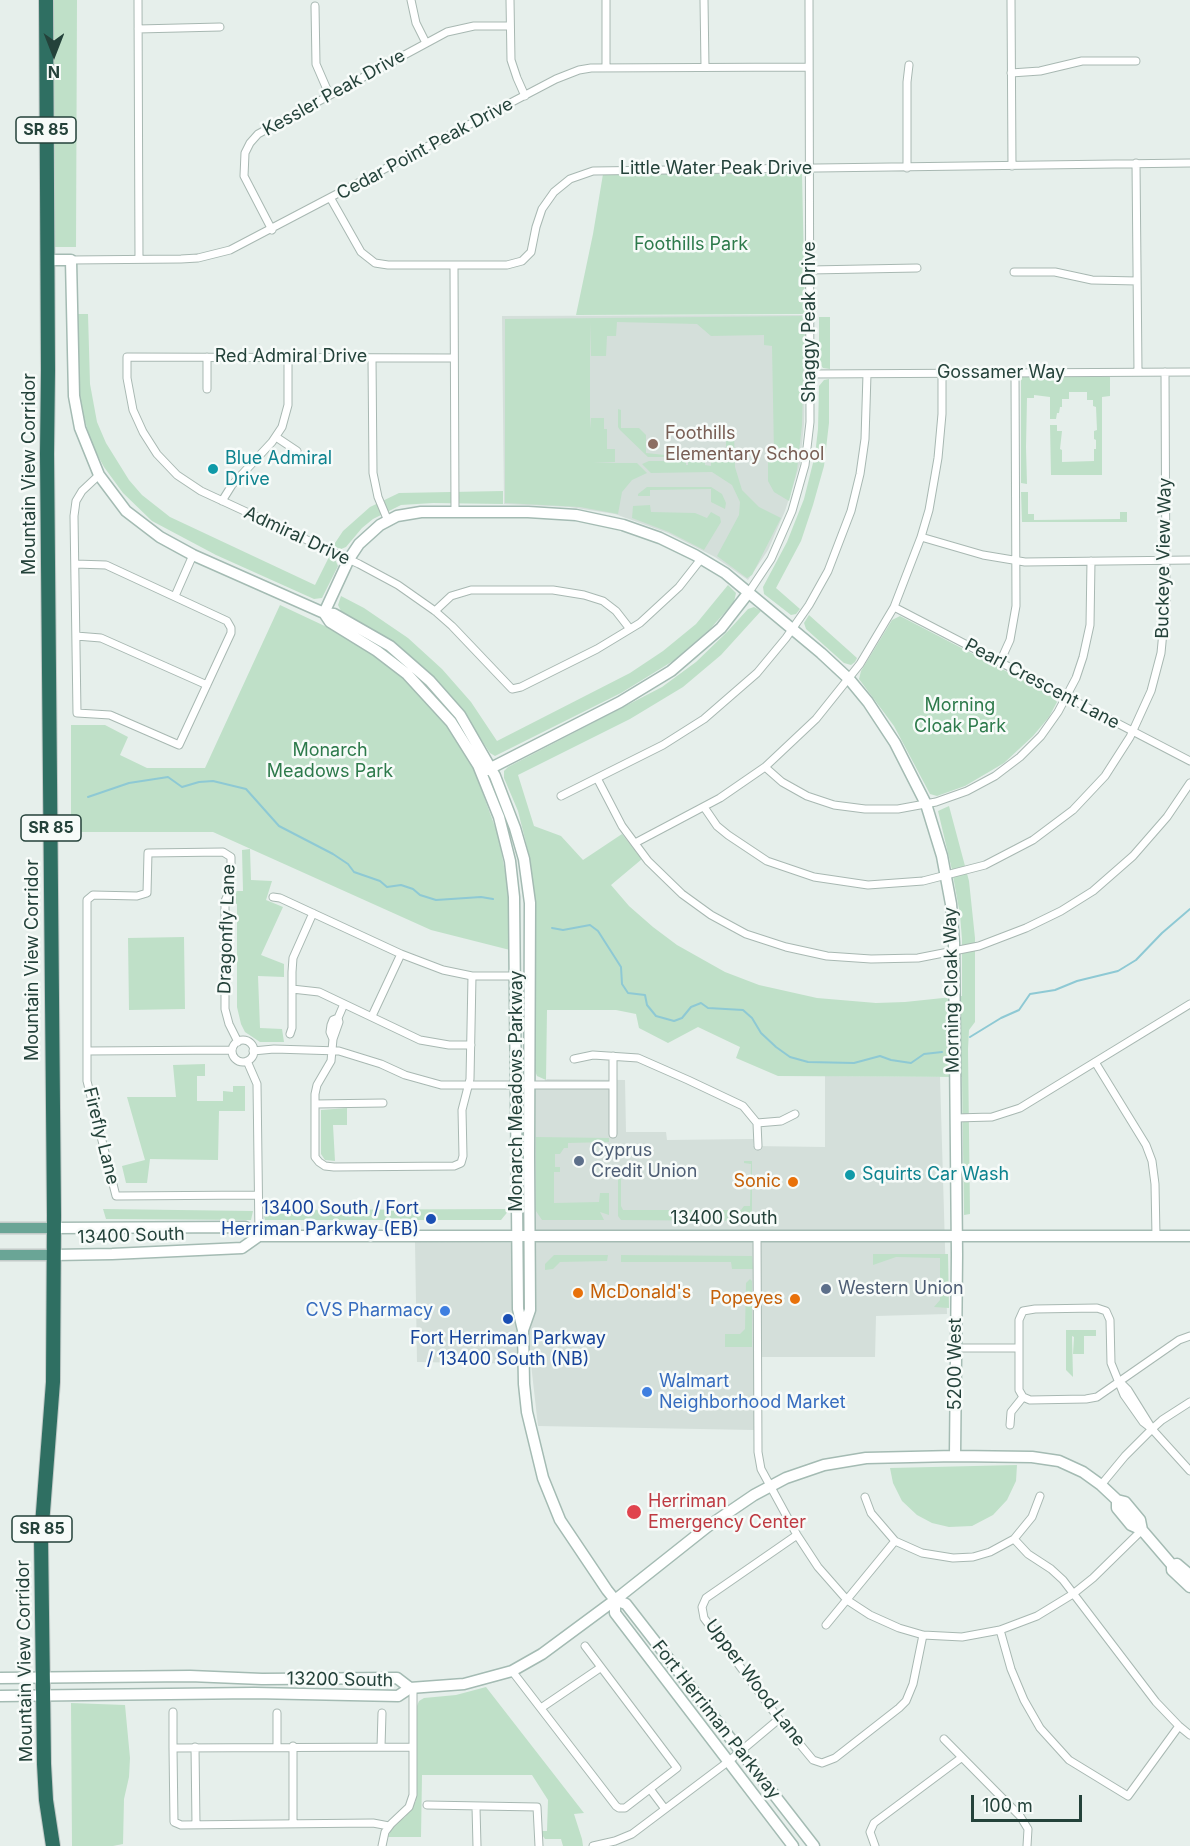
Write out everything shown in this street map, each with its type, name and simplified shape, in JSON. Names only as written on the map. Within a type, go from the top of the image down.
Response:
[{"type":"highway","name":"Mountain View Corridor","points":[[46,0],[46,454],[54,1255],[52,1382],[41,1538],[46,1800],[53,1846]]},
{"type":"main road","name":"13400 South","points":[[0,1228],[54,1228]]},
{"type":"main road","name":"13400 South","points":[[0,1255],[54,1255]]},
{"type":"street","points":[[138,0],[139,259]]},
{"type":"street","points":[[411,0],[416,23],[426,43]]},
{"type":"street","points":[[510,0],[514,69],[525,96]]},
{"type":"street","points":[[606,0],[606,68]]},
{"type":"street","points":[[704,0],[705,68]]},
{"type":"street","name":"Shaggy Peak Drive","points":[[486,770],[620,702],[671,671],[696,652],[721,628],[749,592],[771,559],[782,536],[805,465],[810,422],[809,0]]},
{"type":"street","points":[[1011,0],[1012,166]]},
{"type":"street","points":[[315,6],[316,64],[329,94]]},
{"type":"street","name":"Kessler Peak Drive","points":[[272,230],[244,176],[245,153],[258,134],[426,43],[460,28],[510,26]]},
{"type":"street","points":[[138,29],[220,27]]},
{"type":"street","points":[[1011,73],[1046,70],[1077,62],[1136,61]]},
{"type":"street","points":[[907,168],[909,65]]},
{"type":"street","name":"Cedar Point Peak Drive","points":[[47,260],[198,258],[230,250],[567,74],[579,70],[809,67]]},
{"type":"street","points":[[1136,163],[1137,372]]},
{"type":"street","name":"Little Water Peak Drive","points":[[331,199],[358,247],[369,260],[388,265],[507,265],[522,261],[531,252],[536,227],[545,203],[564,183],[584,173],[603,170],[1190,163]]},
{"type":"street","points":[[71,260],[74,396],[80,428],[99,475],[126,511],[160,537],[193,555],[324,613],[334,614],[390,646],[411,663],[460,715],[486,770]]},
{"type":"street","points":[[454,265],[456,512]]},
{"type":"street","points":[[810,270],[917,268]]},
{"type":"street","points":[[1014,272],[1055,272],[1098,280],[1137,281]]},
{"type":"street","name":"Red Admiral Drive","points":[[127,357],[454,358]]},
{"type":"street","name":"Admiral Drive","points":[[127,357],[130,399],[137,420],[149,444],[177,475],[195,488],[349,559],[398,585],[435,611],[512,689],[521,687],[587,654],[630,629]]},
{"type":"street","points":[[207,357],[207,389]]},
{"type":"street","points":[[222,501],[241,473],[276,437],[284,421],[287,410],[288,357]]},
{"type":"street","points":[[372,358],[373,473],[378,497],[388,520]]},
{"type":"street","name":"Buckeye View Way","points":[[704,807],[717,826],[767,861],[798,873],[868,885],[905,884],[946,876],[1001,858],[1033,840],[1061,820],[1085,798],[1105,776],[1133,732],[1151,691],[1161,652],[1166,612],[1165,372]]},
{"type":"street","name":"Gossamer Way","points":[[811,374],[1190,372]]},
{"type":"street","points":[[635,843],[704,807],[765,766],[816,719],[849,680],[894,607],[921,537],[929,510],[938,458],[942,414],[942,373]]},
{"type":"street","points":[[1000,662],[1010,640],[1016,615],[1015,373]]},
{"type":"street","points":[[561,796],[669,741],[704,719],[757,673],[793,628],[828,571],[851,512],[865,439],[867,374]]},
{"type":"street","points":[[276,437],[297,451]]},
{"type":"street","points":[[75,564],[106,565],[227,621],[231,633],[179,745],[110,715],[77,713],[74,516],[76,501],[82,491],[99,475]]},
{"type":"street","name":"Morning Cloak Way","points":[[324,613],[349,559],[364,538],[388,520],[413,512],[552,513],[600,519],[660,538],[701,559],[749,592],[793,628],[849,680],[885,727],[910,769],[926,804],[946,876],[952,911],[954,951],[956,1236]]},
{"type":"street","points":[[921,537],[969,552],[1016,561],[1190,560]]},
{"type":"street","points":[[175,596],[193,555]]},
{"type":"street","points":[[435,611],[451,596],[471,590],[553,590],[603,601],[616,611],[630,629],[670,597],[701,559]]},
{"type":"street","points":[[765,766],[794,790],[820,801],[834,805],[882,810],[926,804],[967,791],[1008,766],[1041,736],[1067,697],[1080,668],[1088,636],[1091,561]]},
{"type":"street","name":"Pearl Crescent Lane","points":[[894,607],[1190,761]]},
{"type":"street","points":[[76,636],[101,638],[207,685]]},
{"type":"street","name":"Monarch Meadows Parkway","points":[[486,770],[510,861],[514,897],[530,1235]]},
{"type":"street","name":"Monarch Meadows Parkway","points":[[486,770],[515,828],[524,859],[530,903],[518,1235]]},
{"type":"street","points":[[597,778],[622,826],[658,872],[696,905],[728,925],[766,941],[806,952],[849,958],[894,959],[918,958],[993,942],[1061,911],[1093,891],[1145,844],[1190,783]]},
{"type":"street","name":"Dragonfly Lane","points":[[87,900],[93,895],[137,896],[147,893],[148,853],[223,852],[231,857],[231,888],[225,901],[225,1009],[238,1042]]},
{"type":"street","points":[[273,897],[280,898],[401,954],[444,970],[471,976],[516,976]]},
{"type":"street","name":"Firefly Lane","points":[[87,900],[87,1081],[116,1196],[257,1196]]},
{"type":"street","points":[[290,1034],[293,958],[313,914]]},
{"type":"street","points":[[372,1016],[401,954]]},
{"type":"street","points":[[344,1004],[333,1039],[331,1061],[317,1085],[315,1157],[325,1166],[334,1167],[454,1166],[461,1163],[463,1156],[462,1110],[470,1085],[471,976]]},
{"type":"street","points":[[292,989],[319,992],[420,1040],[449,1045],[471,1045]]},
{"type":"street","points":[[955,1118],[992,1117],[1013,1112],[1190,1004]]},
{"type":"street","points":[[238,1042],[248,1042],[253,1051],[252,1057],[247,1061],[236,1060],[232,1050],[238,1042]]},
{"type":"street","points":[[87,1051],[232,1050]]},
{"type":"street","points":[[253,1051],[331,1050],[362,1057],[422,1081],[441,1085],[612,1085]]},
{"type":"street","points":[[574,1059],[593,1055],[638,1058],[743,1106],[756,1123],[758,1146]]},
{"type":"street","points":[[613,1056],[613,1134]]},
{"type":"street","points":[[247,1061],[257,1084],[259,1236]]},
{"type":"street","points":[[1095,1062],[1146,1145],[1152,1161],[1156,1236]]},
{"type":"street","points":[[316,1104],[383,1103]]},
{"type":"street","points":[[756,1123],[781,1121],[795,1114]]},
{"type":"street","name":"13400 South","points":[[54,1228],[245,1227],[259,1236],[1190,1236]]},
{"type":"street","name":"Fort Herriman Parkway","points":[[518,1235],[518,1309],[523,1330],[527,1412],[543,1478],[560,1520],[581,1555],[615,1600],[626,1604],[814,1846]]},
{"type":"street","name":"Fort Herriman Parkway","points":[[523,1330],[530,1310],[530,1235]]},
{"type":"street","name":"13400 South","points":[[54,1255],[242,1248],[259,1236]]},
{"type":"street","points":[[757,1236],[758,1452],[761,1469],[797,1535],[818,1567],[847,1600],[870,1615],[899,1628],[923,1635],[962,1637],[1000,1630],[1037,1616],[1073,1594],[1093,1578],[1142,1530]]},
{"type":"street","name":"5200 West","points":[[956,1236],[956,1456]]},
{"type":"street","points":[[1190,1336],[1179,1340],[1119,1381],[1096,1397],[1030,1400],[1023,1397],[1019,1390],[1019,1320],[1021,1313],[1027,1309],[1097,1308],[1106,1311],[1110,1320],[1111,1363],[1119,1381],[1124,1395],[1143,1422],[1190,1471]]},
{"type":"street","points":[[957,1348],[1019,1348]]},
{"type":"street","points":[[1010,1425],[1011,1412],[1023,1397]]},
{"type":"street","points":[[1101,1485],[1152,1429],[1190,1402]]},
{"type":"street","points":[[382,1846],[385,1832],[409,1807],[413,1795],[411,1688],[464,1684],[512,1671],[542,1654],[707,1527],[753,1495],[786,1478],[824,1465],[866,1458],[956,1456],[1032,1457],[1059,1461],[1083,1472],[1117,1500],[1125,1502],[1140,1520],[1142,1530],[1172,1565],[1172,1570],[1190,1587]]},
{"type":"street","points":[[865,1497],[876,1521],[895,1541],[922,1553],[953,1558],[973,1557],[990,1552],[1014,1539],[1032,1517],[1040,1496]]},
{"type":"street","name":"Upper Wood Lane","points":[[797,1535],[706,1598],[702,1607],[704,1618],[779,1719],[813,1760],[822,1763],[835,1758],[906,1701],[913,1684],[923,1635]]},
{"type":"street","points":[[1014,1539],[1028,1554],[1056,1573],[1156,1702],[1190,1735]]},
{"type":"street","points":[[826,1625],[895,1541]]},
{"type":"street","points":[[1172,1565],[1178,1564],[1190,1575]]},
{"type":"street","name":"Fort Herriman Parkway","points":[[615,1600],[615,1613],[793,1846]]},
{"type":"street","points":[[1000,1630],[1011,1669],[1024,1700],[1040,1728],[1069,1760],[1128,1796],[1179,1726]]},
{"type":"street","points":[[512,1671],[616,1806],[625,1808],[677,1768],[585,1646]]},
{"type":"street","points":[[541,1708],[600,1668]]},
{"type":"street","name":"13200 South","points":[[0,1678],[190,1676],[397,1678],[411,1688],[398,1696],[254,1693],[0,1696]]},
{"type":"street","points":[[315,1678],[315,1695]]},
{"type":"street","points":[[173,1712],[174,1822],[181,1825],[373,1823],[389,1826]]},
{"type":"street","points":[[277,1713],[277,1746]]},
{"type":"street","points":[[381,1747],[382,1713]]},
{"type":"street","points":[[593,1846],[616,1844],[632,1834],[729,1761],[779,1719]]},
{"type":"street","points":[[944,1739],[1020,1816],[1028,1829],[1027,1846]]},
{"type":"street","points":[[293,1746],[293,1824]]},
{"type":"street","points":[[195,1747],[196,1825]]},
{"type":"street","points":[[174,1748],[413,1747]]},
{"type":"street","points":[[875,1846],[870,1832],[874,1823],[961,1758]]},
{"type":"street","points":[[650,1789],[665,1809]]},
{"type":"street","points":[[427,1805],[537,1807],[538,1846]]},
{"type":"street","points":[[477,1807],[477,1846]]},
{"type":"shaded area","name":"Foothills Elementary School","points":[[806,315],[804,424],[800,464],[785,511],[768,550],[748,580],[715,557],[668,533],[615,514],[570,507],[504,504],[502,316]]},
{"type":"shaded area","points":[[825,1076],[940,1077],[947,1314],[876,1316],[875,1357],[755,1357],[754,1430],[538,1426],[531,1364],[417,1362],[415,1242],[524,1243],[521,1092],[547,1079],[625,1080],[626,1132],[666,1132],[667,1140],[753,1139],[753,1146],[825,1147]]},
{"type":"green space","points":[[51,0],[77,0],[76,247],[54,247]]},
{"type":"green space","name":"Foothills Park","points":[[603,174],[802,174],[805,314],[576,315]]},
{"type":"green space","points":[[77,314],[88,314],[90,384],[97,422],[106,443],[129,480],[142,495],[170,517],[315,585],[330,555],[334,557],[338,566],[322,598],[314,599],[216,555],[152,521],[123,493],[104,467],[92,445],[80,404],[77,380]]},
{"type":"green space","points":[[805,316],[802,425],[797,470],[789,501],[774,492],[768,481],[768,455],[774,454],[772,346],[764,345],[764,335],[711,336],[697,324],[617,322],[616,336],[607,336],[606,356],[591,356],[590,322],[590,429],[591,418],[604,418],[604,429],[607,429],[607,449],[615,449],[615,462],[593,463],[637,463],[647,473],[632,480],[622,492],[618,514],[580,507],[505,503],[505,319]]},
{"type":"green space","points":[[819,317],[830,317],[830,369],[823,368],[819,363]]},
{"type":"green space","points":[[1021,377],[1110,377],[1110,396],[1102,397],[1102,475],[1051,475],[1050,425],[1057,425],[1057,431],[1062,431],[1060,449],[1062,450],[1062,462],[1094,461],[1096,440],[1094,431],[1097,430],[1096,407],[1093,406],[1093,400],[1087,400],[1087,392],[1069,392],[1069,399],[1062,399],[1062,407],[1056,419],[1050,419],[1050,397],[1034,395],[1034,398],[1027,398],[1027,484],[1021,483]]},
{"type":"green space","points":[[829,379],[829,423],[824,466],[801,541],[776,588],[800,609],[796,614],[791,615],[764,594],[763,587],[787,542],[804,499],[815,455],[819,386],[824,380]]},
{"type":"green space","points":[[618,409],[621,410],[621,428],[639,428],[646,435],[646,453],[665,455],[664,457],[648,457],[620,430]]},
{"type":"green space","points":[[726,432],[734,432],[735,467],[742,490],[759,507],[781,518],[752,575],[747,578],[717,556],[739,515],[740,502],[732,485],[712,472],[651,473],[642,464],[649,461],[669,461],[669,454],[686,454],[686,465],[688,461],[705,460],[705,465],[711,466],[711,456],[726,456]]},
{"type":"green space","points":[[647,487],[711,487],[722,494],[726,503],[725,509],[711,502],[711,489],[650,490],[650,496],[638,496]]},
{"type":"green space","points":[[503,491],[503,504],[401,505],[373,519],[346,547],[341,549],[333,546],[343,531],[370,507],[399,493]]},
{"type":"green space","points":[[1021,492],[1028,492],[1028,514],[1034,514],[1034,520],[1120,519],[1120,512],[1127,512],[1127,522],[1022,522]]},
{"type":"green space","points":[[650,505],[651,512],[695,513],[707,518],[711,512],[720,517],[721,522],[704,550],[669,532],[632,518],[633,506]]},
{"type":"green space","points":[[728,585],[736,593],[734,602],[711,628],[673,661],[621,693],[495,756],[490,753],[465,715],[392,642],[341,611],[338,605],[341,596],[364,608],[408,638],[442,669],[471,702],[497,741],[630,673],[663,651],[696,624]]},
{"type":"green space","name":"Monarch Meadows Park","points":[[280,605],[346,636],[378,657],[404,678],[444,721],[455,737],[472,764],[498,835],[509,892],[510,950],[431,930],[213,832],[71,832],[71,725],[105,725],[128,737],[120,755],[147,768],[205,768]]},
{"type":"green space","points":[[754,607],[761,611],[721,655],[683,687],[630,719],[518,775],[534,826],[561,836],[583,860],[622,834],[642,859],[611,885],[629,906],[653,927],[677,945],[725,972],[759,985],[817,998],[876,1003],[905,1002],[962,996],[960,915],[938,811],[949,806],[969,881],[975,938],[975,1022],[969,1030],[968,1049],[970,1214],[964,1215],[962,1077],[778,1076],[736,1058],[740,1047],[698,1027],[668,1043],[639,1028],[636,1014],[616,1010],[547,1010],[546,1080],[537,1076],[535,1071],[535,904],[530,859],[518,811],[504,778],[504,771],[662,687],[696,662],[748,609]]},
{"type":"green space","points":[[809,615],[857,658],[855,662],[851,665],[844,663],[806,629],[804,623]]},
{"type":"green space","name":"Morning Cloak Park","points":[[900,616],[1052,695],[1057,702],[1049,717],[1033,736],[1004,763],[965,786],[937,796],[930,794],[894,726],[859,679],[861,671],[892,620]]},
{"type":"green space","points":[[250,849],[251,880],[272,881],[266,900],[283,907],[261,955],[284,964],[284,977],[258,976],[260,1028],[282,1029],[284,1042],[260,1042],[245,1032],[237,1007],[237,904],[229,902],[234,891],[243,891],[242,850]]},
{"type":"green space","points":[[184,937],[185,1009],[129,1010],[128,938]]},
{"type":"green space","points":[[205,1064],[205,1076],[197,1076],[197,1101],[223,1101],[223,1091],[233,1092],[233,1086],[245,1086],[245,1111],[219,1111],[218,1160],[150,1159],[147,1183],[126,1183],[122,1166],[145,1160],[127,1097],[176,1097],[173,1065]]},
{"type":"green space","points":[[347,1108],[347,1125],[333,1125],[335,1161],[325,1160],[321,1154],[321,1110]]},
{"type":"green space","points":[[536,1137],[609,1138],[609,1142],[568,1143],[568,1148],[564,1148],[560,1154],[555,1154],[555,1167],[560,1167],[560,1172],[554,1172],[554,1203],[599,1202],[600,1193],[609,1193],[609,1215],[600,1212],[604,1220],[542,1220],[536,1211]]},
{"type":"green space","points":[[744,1161],[752,1161],[752,1214],[741,1213],[750,1218],[746,1221],[621,1220],[618,1216],[618,1172],[621,1172],[623,1210],[741,1210],[744,1206],[750,1206],[751,1164],[744,1163]]},
{"type":"green space","points":[[103,1209],[253,1211],[251,1220],[106,1219]]},
{"type":"green space","points":[[510,1209],[501,1220],[265,1220],[262,1210]]},
{"type":"green space","points":[[873,1254],[948,1254],[949,1308],[934,1307],[940,1300],[940,1258],[896,1257],[873,1265]]},
{"type":"green space","points":[[554,1255],[608,1255],[607,1261],[560,1262],[553,1269],[545,1270],[545,1264]]},
{"type":"green space","points":[[621,1255],[752,1256],[753,1269],[732,1269],[731,1262],[621,1262]]},
{"type":"green space","points":[[750,1279],[752,1281],[752,1347],[725,1347],[725,1334],[740,1334],[745,1329],[746,1283]]},
{"type":"green space","points":[[1066,1330],[1096,1330],[1096,1336],[1084,1336],[1084,1354],[1073,1354],[1074,1337],[1072,1336],[1073,1377],[1066,1370]]},
{"type":"green space","points":[[1017,1465],[1016,1481],[1007,1500],[993,1515],[972,1526],[949,1527],[932,1523],[917,1515],[902,1501],[893,1483],[890,1468]]},
{"type":"green space","points":[[486,1687],[584,1813],[574,1814],[583,1846],[563,1846],[561,1839],[545,1839],[542,1835],[542,1831],[547,1831],[548,1800],[532,1775],[422,1775],[421,1837],[388,1837],[393,1826],[405,1817],[416,1801],[417,1706],[419,1701],[424,1698],[456,1695]]},
{"type":"green space","points":[[71,1703],[125,1705],[130,1758],[124,1799],[123,1844],[72,1846]]},
{"type":"waterway","points":[[88,797],[129,783],[168,777],[182,787],[213,781],[246,789],[279,826],[333,854],[348,864],[354,872],[380,881],[387,887],[401,885],[436,900],[481,897],[493,899]]},
{"type":"waterway","points":[[970,1037],[1019,1010],[1030,994],[1055,990],[1077,981],[1118,971],[1136,960],[1190,909]]},
{"type":"waterway","points":[[552,928],[563,930],[590,925],[598,931],[621,967],[622,984],[628,993],[645,995],[647,1005],[656,1016],[674,1021],[682,1018],[691,1007],[701,1003],[708,1008],[743,1010],[752,1018],[761,1033],[776,1047],[790,1057],[808,1062],[854,1063],[880,1056],[911,1063],[924,1054],[942,1052]]},
{"type":"place","name":"Foothills Elementary School","points":[[653,444]]},
{"type":"place","name":"Blue Admiral Drive","points":[[213,469]]},
{"type":"place","name":"Cyprus Credit Union","points":[[579,1161]]},
{"type":"place","name":"Squirts Car Wash","points":[[850,1175]]},
{"type":"place","name":"Sonic","points":[[793,1182]]},
{"type":"place","name":"13400 South / Fort Herriman Parkway (EB)","points":[[431,1219]]},
{"type":"place","name":"Western Union","points":[[826,1289]]},
{"type":"place","name":"McDonald's","points":[[578,1293]]},
{"type":"place","name":"Popeyes","points":[[795,1299]]},
{"type":"place","name":"CVS Pharmacy","points":[[445,1311]]},
{"type":"place","name":"Fort Herriman Parkway / 13400 South (NB)","points":[[508,1319]]},
{"type":"place","name":"Walmart Neighborhood Market","points":[[647,1392]]},
{"type":"place","name":"Herriman Emergency Center","points":[[634,1512]]}]
